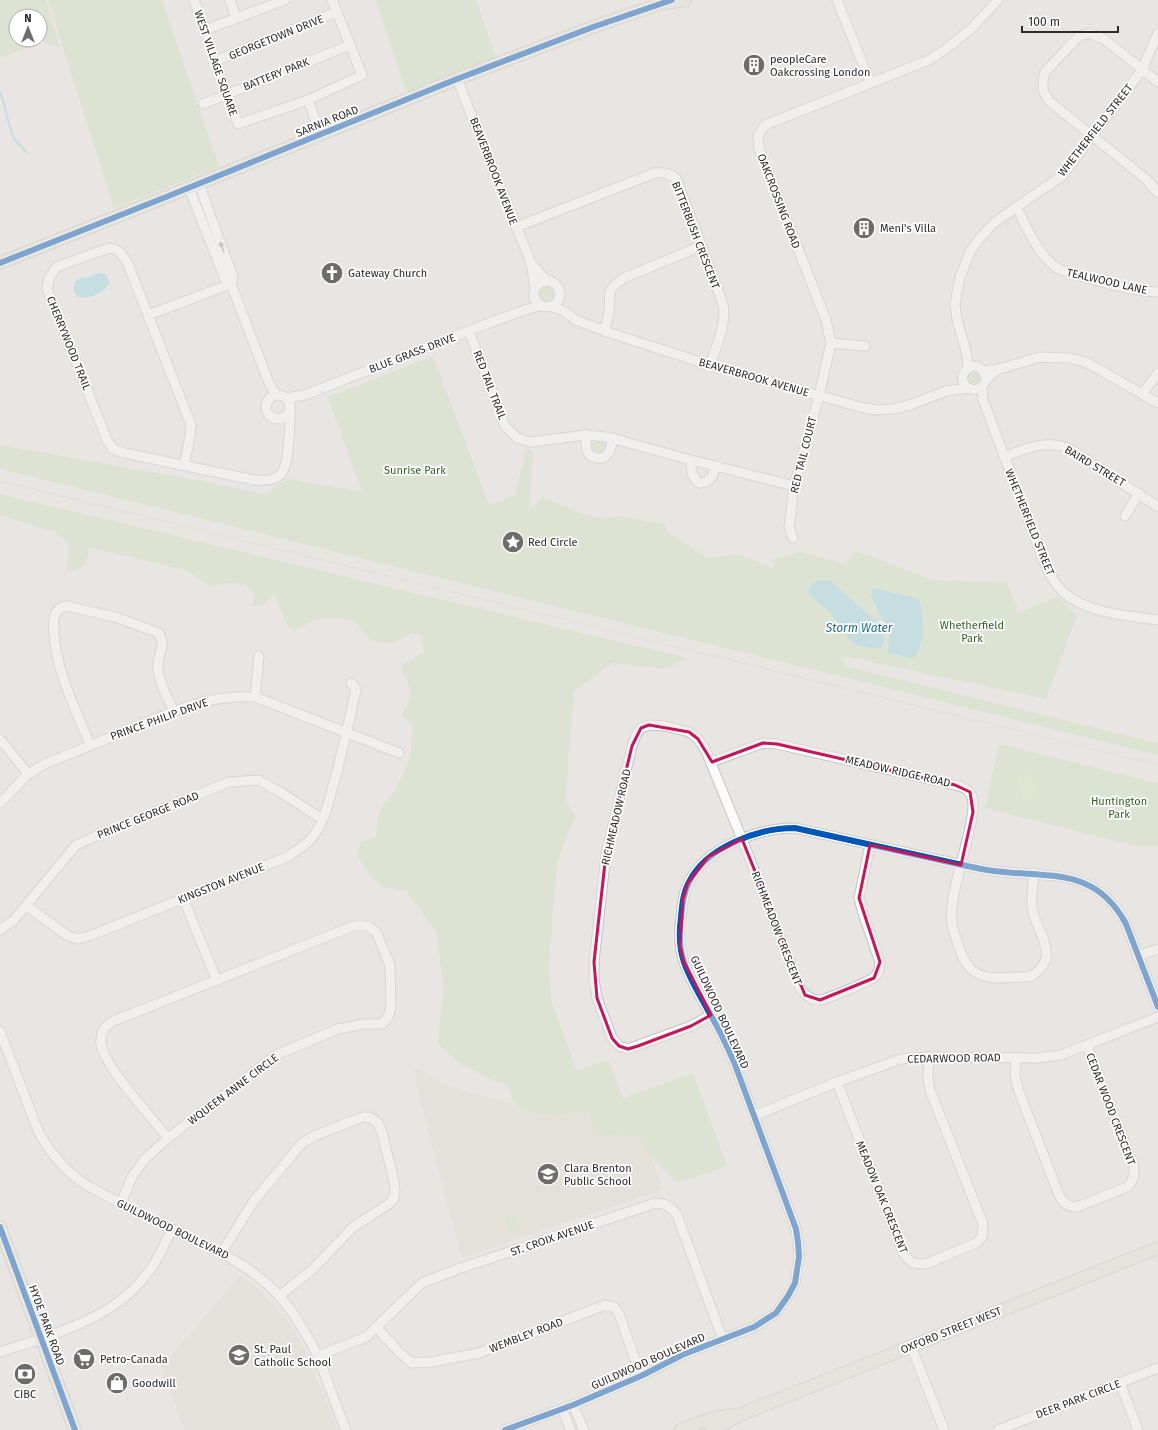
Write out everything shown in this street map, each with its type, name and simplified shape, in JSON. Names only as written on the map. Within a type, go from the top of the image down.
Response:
[{"type":"main road","name":"SARNIA ROAD","points":[[0,263],[458,79],[594,27],[668,2],[685,0]]},
{"type":"main road","name":"HYDE PARK ROAD","points":[[0,1227],[75,1430]]},
{"type":"main road","name":"OXFORD STREET WEST","points":[[711,1430],[744,1413],[1158,1248]]},
{"type":"main road","name":"OXFORD STREET WEST","points":[[680,1430],[709,1419],[744,1413]]},
{"type":"street","name":"WEST VILLAGE SQUARE","points":[[194,0],[226,94],[238,124],[308,100],[362,75],[332,0]]},
{"type":"street","points":[[230,0],[236,18]]},
{"type":"street","points":[[204,30],[285,0]]},
{"type":"street","points":[[837,0],[870,82]]},
{"type":"street","name":"OAKCROSSING ROAD","points":[[818,396],[831,343],[826,320],[759,149],[758,136],[765,125],[870,82],[929,60],[972,29],[998,0]]},
{"type":"street","name":"GEORGETOWN DRIVE","points":[[215,61],[337,12]]},
{"type":"street","points":[[1158,82],[1104,39],[1089,33],[1079,36],[1048,68],[1043,79],[1043,90],[1049,101],[1146,179],[1153,185],[1158,193]]},
{"type":"street","name":"WHETHERFIELD STREET","points":[[965,372],[967,356],[957,320],[955,304],[960,277],[972,250],[994,222],[1017,208],[1062,176],[1142,70],[1158,33]]},
{"type":"street","name":"BATTERY PARK","points":[[203,104],[350,45]]},
{"type":"street","name":"BEAVERBROOK AVENUE","points":[[458,79],[531,263],[534,291]]},
{"type":"street","points":[[308,100],[321,135]]},
{"type":"street","name":"BITTERBUSH CRESCENT","points":[[516,227],[647,175],[662,172],[668,173],[676,178],[723,304],[723,324],[710,365]]},
{"type":"street","points":[[194,186],[233,277],[231,284],[273,396]]},
{"type":"street","name":"TEALWOOD LANE","points":[[1017,208],[1029,232],[1045,257],[1053,266],[1061,270],[1127,288],[1144,292],[1158,292]]},
{"type":"street","points":[[604,331],[609,312],[609,294],[614,284],[624,278],[701,246]]},
{"type":"street","name":"CHERRYWOOD TRAIL","points":[[184,465],[191,425],[128,264],[116,249],[110,248],[56,267],[49,279],[48,289],[107,440],[112,448],[124,452],[184,465],[254,480],[271,480],[281,474],[286,466],[290,433],[290,409]]},
{"type":"street","name":"BEAVERBROOK AVENUE","points":[[531,263],[547,281]]},
{"type":"street","points":[[520,312],[534,291],[542,282],[547,281],[556,284],[559,298],[565,312]]},
{"type":"street","points":[[148,315],[231,284]]},
{"type":"street","points":[[534,291],[538,302],[541,305],[551,306],[556,303],[559,298]]},
{"type":"street","name":"BLUE GRASS DRIVE","points":[[286,398],[305,395],[469,331],[541,305]]},
{"type":"street","name":"BEAVERBROOK AVENUE","points":[[551,306],[565,312],[576,320],[604,331],[710,365],[860,407],[876,410],[893,409],[910,405],[946,391],[974,388]]},
{"type":"street","name":"RED TAIL TRAIL","points":[[469,331],[505,426],[517,438],[530,442],[596,435],[613,438],[691,460],[794,486]]},
{"type":"street","points":[[831,343],[865,346]]},
{"type":"street","points":[[967,356],[983,372]]},
{"type":"street","points":[[983,372],[974,388],[965,385],[963,380],[965,372],[974,366],[983,372],[1040,357],[1070,358],[1086,362],[1158,403]]},
{"type":"street","name":"BEAVERBROOK AVENUE","points":[[946,391],[965,372]]},
{"type":"street","points":[[1143,394],[1158,373]]},
{"type":"street","name":"WHETHERFIELD STREET","points":[[974,388],[983,400],[1045,564],[1053,581],[1061,590],[1075,601],[1094,608],[1158,620]]},
{"type":"street","points":[[276,418],[284,417],[290,409],[289,402],[282,395],[273,396],[266,405],[267,411],[290,433]]},
{"type":"street","name":"BLUE GRASS DRIVE","points":[[290,409],[305,395]]},
{"type":"street","name":"RED TAIL COURT","points":[[793,538],[789,527],[794,486],[818,396]]},
{"type":"street","points":[[586,435],[587,451],[592,457],[597,458],[608,455],[613,438]]},
{"type":"street","name":"BAIRD STREET","points":[[1004,457],[1036,445],[1060,445],[1070,449],[1139,493],[1158,507]]},
{"type":"street","points":[[691,460],[693,478],[699,483],[706,482],[712,477],[716,466]]},
{"type":"street","points":[[1125,516],[1139,493]]},
{"type":"street","points":[[90,745],[66,685],[55,644],[55,613],[60,608],[67,606],[115,618],[159,633],[163,642],[158,663],[160,676],[174,711]]},
{"type":"street","points":[[255,697],[259,656]]},
{"type":"street","name":"KINGSTON AVENUE","points":[[27,906],[68,936],[78,938],[92,935],[287,857],[310,840],[326,809],[348,732],[356,689],[351,683]]},
{"type":"street","name":"PRINCE PHILIP DRIVE","points":[[0,803],[28,774],[45,764],[174,711],[215,699],[236,696],[255,697],[399,753]]},
{"type":"street","name":"RICHMEADOW ROAD","points":[[711,1015],[691,1026],[638,1046],[628,1048],[619,1046],[612,1038],[597,998],[594,974],[606,854],[632,746],[636,735],[641,728],[649,725],[665,726],[689,732],[698,739],[712,762],[742,839]]},
{"type":"street","points":[[0,739],[28,774]]},
{"type":"street","name":"MEADOW RIDGE ROAD","points":[[712,762],[763,743],[777,744],[963,788],[970,792],[974,800],[973,812],[952,906],[951,922],[966,962],[972,970],[980,975],[994,978],[1030,977],[1041,969],[1047,957],[1044,942],[1032,906],[1034,873]]},
{"type":"street","name":"PRINCE GEORGE ROAD","points":[[0,930],[13,921],[27,906],[76,845],[229,782],[258,780],[280,792],[322,819]]},
{"type":"street","name":"GUILDWOOD BOULEVARD","points":[[505,1430],[573,1405],[641,1376],[682,1355],[754,1327],[776,1313],[795,1283],[799,1257],[796,1229],[734,1062],[711,1015],[697,991],[684,962],[680,946],[680,925],[683,900],[688,883],[700,865],[721,848],[764,832],[782,828],[795,828],[994,871],[1034,873],[1067,877],[1093,888],[1104,895],[1120,913],[1126,924],[1137,956],[1158,1007]]},
{"type":"street","name":"RICHMEADOW CRESCENT","points":[[742,839],[800,988],[805,995],[812,999],[820,1000],[874,978],[880,969],[880,962],[859,898],[870,845]]},
{"type":"street","points":[[184,898],[217,981]]},
{"type":"street","name":"WQUEEN ANNE CIRCLE","points":[[360,925],[369,927],[376,932],[390,964],[391,1007],[388,1017],[382,1024],[363,1024],[338,1028],[278,1054],[168,1138],[110,1067],[101,1045],[101,1035],[104,1028],[111,1022],[217,981],[351,927],[360,925]]},
{"type":"street","points":[[1137,956],[1158,949]]},
{"type":"street","name":"CEDARWOOD ROAD","points":[[754,1116],[837,1082],[901,1059],[929,1057],[1037,1058],[1061,1055],[1158,1017]]},
{"type":"street","name":"GUILDWOOD BOULEVARD","points":[[0,1031],[38,1131],[46,1146],[58,1162],[75,1178],[86,1185],[172,1229],[222,1252],[250,1270],[279,1296],[293,1314],[318,1356],[346,1430]]},
{"type":"street","name":"CEDAR WOOD CRESCENT","points":[[1016,1058],[1018,1089],[1059,1195],[1069,1206],[1082,1206],[1127,1188],[1132,1183],[1134,1176],[1134,1167],[1087,1046]]},
{"type":"street","name":"MEADOW OAK CRESCENT","points":[[837,1082],[903,1252],[913,1263],[926,1264],[973,1245],[982,1237],[984,1229],[930,1090],[928,1079],[929,1057]]},
{"type":"street","points":[[222,1252],[253,1202],[302,1143],[314,1136],[363,1117],[373,1119],[378,1123],[382,1133],[394,1181],[394,1198],[389,1204],[353,1227],[312,1270],[279,1296]]},
{"type":"street","points":[[120,1203],[132,1176],[144,1160],[168,1138]]},
{"type":"street","name":"ST. CROIX AVENUE","points":[[318,1356],[366,1337],[422,1283],[458,1269],[656,1203],[666,1204],[672,1207],[676,1215],[723,1340]]},
{"type":"street","points":[[0,1352],[73,1327],[109,1309],[131,1292],[153,1266],[172,1229]]},
{"type":"street","name":"WEMBLEY ROAD","points":[[376,1327],[400,1353],[412,1363],[431,1362],[479,1353],[605,1305],[614,1307],[619,1314],[641,1376]]},
{"type":"street","points":[[911,1346],[944,1430]]},
{"type":"street","name":"DEER PARK CIRCLE","points":[[998,1430],[1158,1368]]},
{"type":"street","points":[[1120,1383],[1138,1430]]},
{"type":"street","points":[[573,1405],[584,1430]]},
{"type":"street","points":[[562,1409],[571,1430]]},
{"type":"highlighted area","points":[[649,725],[689,732],[698,739],[712,762],[763,743],[777,744],[955,785],[970,792],[973,812],[961,865],[870,845],[859,898],[880,962],[874,978],[820,1000],[805,995],[742,839],[708,857],[688,883],[683,899],[680,946],[684,962],[711,1015],[691,1026],[638,1046],[628,1049],[619,1046],[612,1038],[597,998],[594,962],[606,854],[632,746],[641,728]]},
{"type":"shaded area","name":"Clara Brenton Public School","points":[[415,1067],[444,1085],[515,1105],[535,1113],[555,1116],[590,1111],[596,1136],[622,1135],[641,1138],[652,1158],[662,1190],[462,1258],[415,1080]]},
{"type":"shaded area","name":"St. Paul Catholic School","points":[[241,1275],[262,1292],[290,1323],[305,1350],[338,1430],[185,1430],[161,1367]]},
{"type":"green space","points":[[0,0],[46,0],[60,47],[48,44],[48,8],[8,8],[8,48],[26,48],[0,58]]},
{"type":"green space","points":[[48,0],[162,0],[219,167],[114,208]]},
{"type":"green space","points":[[376,0],[476,0],[496,59],[410,92],[406,90]]},
{"type":"green space","points":[[546,285],[553,290],[554,293],[549,300],[546,301],[539,296],[538,293],[543,286]]},
{"type":"green space","points":[[433,356],[489,505],[515,495],[526,450],[533,451],[529,510],[542,497],[589,516],[604,519],[619,516],[663,524],[670,534],[707,557],[740,555],[774,568],[772,559],[800,552],[845,564],[856,551],[934,580],[1007,583],[1019,612],[1057,597],[1077,615],[1046,699],[843,656],[844,666],[1158,743],[1158,755],[0,469],[0,445],[207,482],[267,495],[273,488],[288,479],[362,492],[328,397]]},
{"type":"green space","points":[[971,371],[977,371],[981,375],[981,381],[977,385],[971,385],[967,381],[967,375]]},
{"type":"green space","points":[[596,440],[602,440],[606,444],[606,450],[602,454],[596,454],[592,450],[592,444]]},
{"type":"green space","points":[[0,494],[687,658],[666,669],[613,663],[574,691],[565,800],[576,816],[568,832],[557,864],[548,971],[552,1003],[577,1071],[608,1059],[623,1098],[693,1073],[727,1166],[678,1183],[652,1158],[641,1138],[622,1135],[596,1136],[589,1111],[555,1116],[535,1113],[515,1105],[508,1086],[495,1082],[461,1064],[438,1044],[444,987],[436,931],[406,891],[383,887],[369,875],[358,857],[360,843],[376,837],[379,811],[396,789],[410,758],[413,726],[402,715],[409,701],[411,691],[400,667],[424,652],[421,636],[411,633],[393,643],[373,641],[362,632],[356,622],[330,617],[317,619],[294,631],[287,625],[274,593],[265,603],[252,607],[255,593],[244,584],[228,583],[210,586],[186,570],[89,548],[86,564],[78,569],[67,570],[69,543],[54,532],[0,515]]},
{"type":"green space","name":"Huntington Park","points":[[999,744],[1158,783],[1158,846],[1138,847],[985,808]]},
{"type":"green space","points":[[1030,773],[1039,796],[1024,802],[1017,778]]},
{"type":"green space","points":[[515,1214],[520,1232],[510,1235],[504,1217]]},
{"type":"water","points":[[99,273],[106,274],[110,284],[103,291],[94,295],[88,297],[78,297],[74,291],[74,283],[81,277],[85,278]]},
{"type":"water","name":"Storm Water","points":[[817,581],[831,581],[881,626],[885,639],[881,648],[856,645],[848,638],[828,610],[807,593],[811,585]]},
{"type":"water","name":"Storm Water","points":[[873,588],[919,599],[922,611],[923,637],[916,656],[910,658],[888,653],[890,631],[887,624],[880,617],[871,596]]},
{"type":"waterway","points":[[0,92],[13,136],[27,153]]},
{"type":"railway","points":[[0,481],[1158,765]]},
{"type":"cycle path","points":[[0,263],[457,79],[593,27],[672,0]]},
{"type":"cycle path","points":[[505,1430],[573,1405],[641,1376],[682,1355],[754,1327],[776,1313],[795,1283],[799,1257],[796,1229],[734,1062],[720,1032],[689,975],[681,951],[680,923],[685,891],[697,870],[720,850],[734,842],[750,836],[781,829],[795,828],[980,869],[1069,878],[1100,892],[1114,905],[1126,924],[1158,1007]]},
{"type":"cycle path","points":[[0,1227],[75,1430]]},
{"type":"place","name":"peopleCare Oakcrossing London","points":[[754,65]]},
{"type":"place","name":"Meni's Villa","points":[[864,228]]},
{"type":"place","name":"Gateway Church","points":[[332,273]]},
{"type":"place","name":"Red Circle","points":[[513,542]]},
{"type":"place","name":"Clara Brenton Public School","points":[[548,1174]]},
{"type":"place","name":"St. Paul Catholic School","points":[[239,1355]]},
{"type":"place","name":"Petro-Canada","points":[[84,1359]]},
{"type":"place","name":"CIBC","points":[[25,1374]]},
{"type":"place","name":"Goodwill","points":[[117,1383]]},
{"type":"park label","name":"Sunrise Park","points":[[415,470]]},
{"type":"park label","name":"Whetherfield Park","points":[[972,631]]}]
